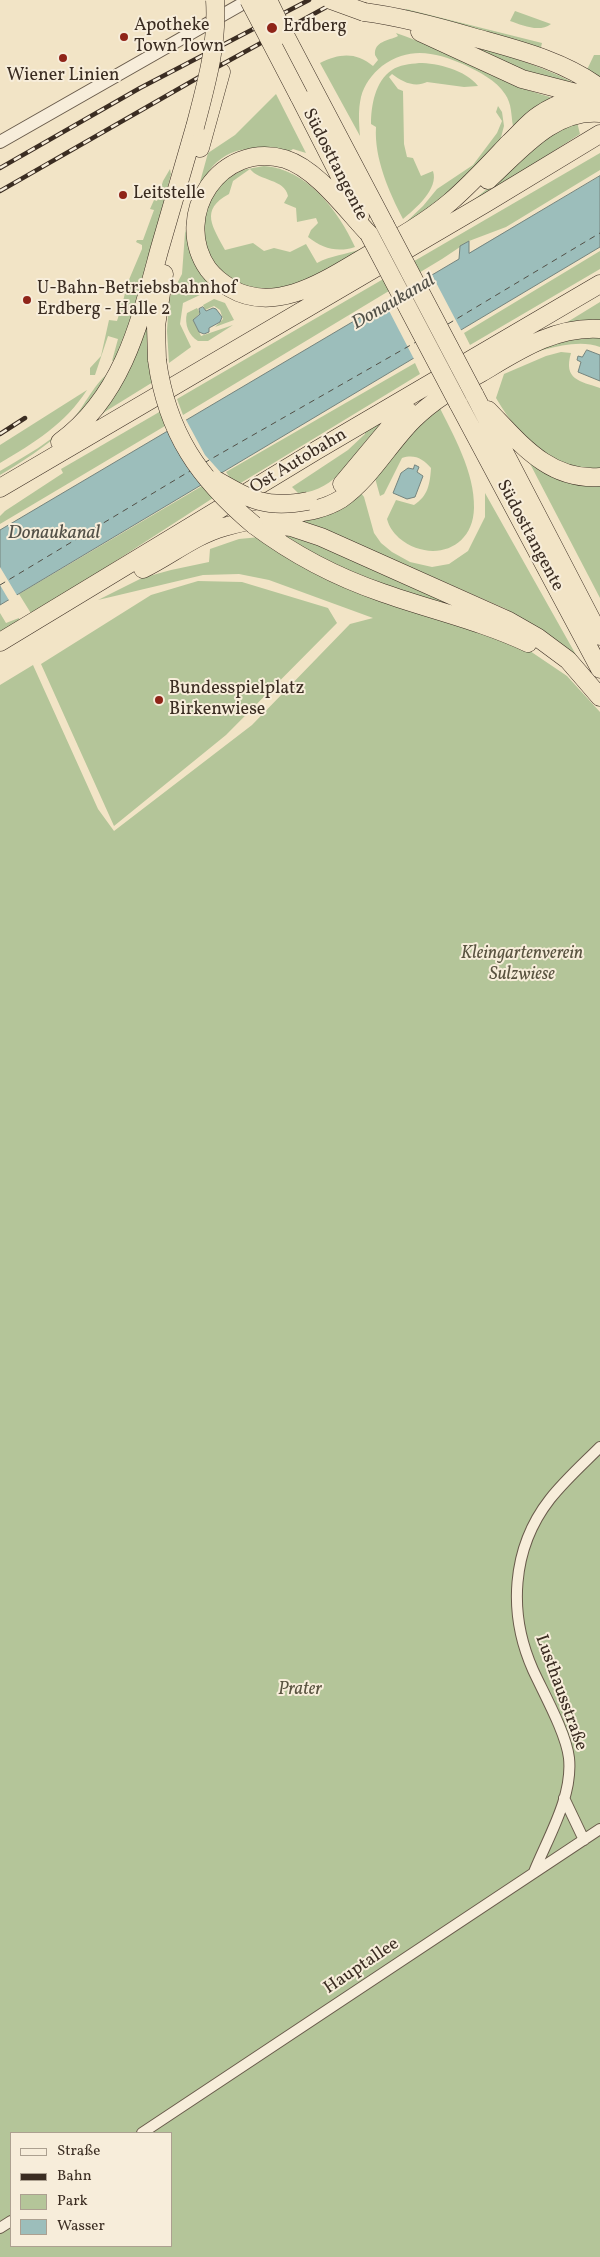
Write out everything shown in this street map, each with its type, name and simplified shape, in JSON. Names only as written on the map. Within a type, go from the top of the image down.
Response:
[{"type":"highway","points":[[21,475],[25,466],[78,428],[102,400],[119,375],[148,292],[195,127],[212,60],[216,24],[215,0]]},
{"type":"highway","points":[[226,0],[227,28],[221,72],[160,292],[156,326],[157,360],[163,395],[174,426],[185,449],[200,472],[238,512],[277,542],[322,569],[390,596],[514,636],[547,653],[577,673]]},
{"type":"highway","points":[[249,0],[306,93]]},
{"type":"highway","points":[[268,0],[306,93]]},
{"type":"highway","points":[[332,0],[393,20],[508,47],[560,65],[596,93]]},
{"type":"highway","points":[[393,20],[522,79],[596,93]]},
{"type":"highway","name":"Südosttangente","points":[[306,93],[385,225],[600,636]]},
{"type":"highway","name":"Südosttangente","points":[[306,93],[369,234],[600,669]]},
{"type":"highway","points":[[369,234],[309,172],[294,162],[268,156],[241,161],[218,176],[200,201],[194,227],[197,246],[204,261],[213,276],[227,287],[242,294],[267,298],[302,290],[326,279],[434,215],[468,186],[538,115],[561,103],[596,93]]},
{"type":"highway","points":[[21,475],[37,463],[268,319],[435,221],[472,194],[548,127],[574,114],[600,113]]},
{"type":"highway","points":[[0,488],[600,134]]},
{"type":"highway","name":"Ost Autobahn","points":[[0,642],[317,450],[600,284]]},
{"type":"highway","points":[[200,472],[233,491],[254,500],[276,504],[308,501],[338,487],[353,472],[388,429],[423,401],[600,297]]},
{"type":"highway","points":[[114,574],[131,575],[212,531],[251,521],[312,511],[334,503],[351,491],[412,421],[440,396],[526,346],[576,330],[600,329]]},
{"type":"highway","points":[[474,394],[525,449],[544,464],[571,475],[600,477]]},
{"type":"highway","points":[[251,521],[306,531],[488,611],[537,637],[568,660],[577,673],[600,697]]},
{"type":"street","points":[[0,142],[249,0]]},
{"type":"street","name":"Lusthausstraße","points":[[534,1872],[564,1798],[569,1775],[569,1756],[564,1739],[523,1648],[516,1603],[518,1574],[532,1527],[550,1499],[600,1447]]},
{"type":"street","points":[[564,1798],[584,1840]]},
{"type":"street","name":"Hauptallee","points":[[144,2132],[600,1829]]},
{"type":"green space","points":[[406,9],[542,43],[540,51],[405,12]]},
{"type":"green space","points":[[515,11],[551,24],[546,27],[536,28],[510,21]]},
{"type":"green space","points":[[396,33],[435,48],[530,91],[550,97],[550,99],[530,110],[513,126],[507,98],[492,81],[465,65],[443,57],[433,54],[413,53],[392,60],[382,66],[369,80],[364,88],[360,102],[360,136],[320,63],[334,57],[354,56],[367,61],[373,66],[378,60],[375,50],[379,44],[398,36]]},
{"type":"green space","points":[[448,38],[528,63],[574,84],[525,73]]},
{"type":"green space","points":[[594,55],[600,55],[600,86],[584,76]]},
{"type":"green space","points":[[419,63],[451,68],[473,80],[478,86],[464,87],[427,82],[413,84],[404,82],[392,74],[389,77],[398,89],[403,91],[404,144],[407,157],[413,158],[421,176],[433,171],[434,178],[433,185],[425,198],[403,219],[380,163],[377,151],[376,127],[371,124],[372,110],[375,94],[386,75],[398,67]]},
{"type":"green space","points":[[276,94],[306,153],[293,149],[287,153],[250,149],[234,152],[214,164],[200,182],[208,153],[235,135]]},
{"type":"green space","points":[[498,106],[502,112],[504,126],[500,141],[449,193],[404,230],[402,226],[423,206],[437,189],[473,165],[497,133],[502,121],[496,112]]},
{"type":"green space","points":[[577,122],[580,134],[458,213],[553,134]]},
{"type":"green space","points":[[600,153],[600,170],[506,227],[469,241],[183,415],[177,399]]},
{"type":"green space","points":[[264,166],[280,169],[307,183],[340,219],[355,247],[342,250],[330,248],[308,237],[311,230],[318,223],[316,218],[297,222],[296,208],[284,203],[288,196],[286,190],[277,183],[259,176],[250,169],[233,181],[229,194],[214,206],[211,213],[216,234],[225,250],[253,243],[264,251],[274,248],[290,252],[306,244],[317,263],[361,249],[363,253],[296,285],[273,290],[240,286],[216,268],[205,245],[203,232],[206,209],[215,192],[226,180],[242,170]]},
{"type":"green space","points":[[170,169],[171,174],[147,268],[125,337],[116,359],[112,361],[118,339],[108,336],[95,375],[90,375],[90,368],[101,356],[109,320],[117,321],[122,305],[115,301],[116,299],[123,301],[128,282],[142,249],[142,245],[136,242],[137,240],[143,240],[154,210],[150,209],[154,200],[157,201],[163,181]]},
{"type":"green space","points":[[192,210],[219,286],[183,303],[180,324],[191,347],[169,363],[167,331],[169,299],[182,274],[185,233]]},
{"type":"green space","points":[[600,251],[600,269],[470,345],[464,333]]},
{"type":"green space","points":[[214,299],[225,303],[234,320],[215,327],[223,319],[220,310],[214,306],[205,310],[203,305]]},
{"type":"green space","points":[[600,302],[600,325],[556,329]]},
{"type":"green space","points":[[148,307],[153,382],[98,416]]},
{"type":"green space","points":[[197,308],[200,313],[193,320],[201,336],[233,325],[208,341],[198,341],[190,333],[186,321],[187,313]]},
{"type":"green space","points":[[575,337],[600,337],[600,347],[589,344],[566,345],[509,360],[523,354]]},
{"type":"green space","points":[[561,352],[571,353],[569,369],[575,378],[600,388],[600,469],[582,469],[564,465],[552,459],[530,442],[511,420],[496,398],[504,374],[546,356]]},
{"type":"green space","points":[[415,363],[420,374],[239,484],[231,479],[226,472]]},
{"type":"green space","points":[[110,373],[88,405],[62,432],[33,454],[0,475],[0,471],[38,448],[64,428],[76,415],[100,381]]},
{"type":"green space","points":[[87,390],[59,423],[37,440],[0,463],[0,445]]},
{"type":"green space","points":[[438,404],[467,467],[471,481],[474,508],[472,523],[466,534],[458,543],[436,551],[423,550],[411,546],[399,538],[387,519],[396,500],[414,505],[422,498],[429,484],[431,468],[418,458],[402,458],[384,494],[380,496],[375,478],[391,456]]},
{"type":"green space","points":[[406,407],[372,434],[342,471],[324,486],[299,494],[292,487],[348,450],[365,434],[365,430]]},
{"type":"green space","points":[[161,411],[170,423],[0,524],[0,516],[5,511],[63,473],[61,469]]},
{"type":"green space","points":[[526,456],[600,482],[600,598]]},
{"type":"green space","points":[[202,486],[213,498],[32,615],[19,594]]},
{"type":"green space","points":[[361,493],[364,497],[374,533],[381,543],[410,562],[432,567],[449,564],[468,551],[485,517],[485,493],[580,662],[563,645],[506,609],[314,525],[302,523],[302,520],[334,513]]},
{"type":"green space","points":[[284,530],[514,627],[372,581],[317,556],[282,535]]},
{"type":"green space","name":"Prater","points":[[260,537],[527,649],[567,676],[600,712],[600,2257],[0,2257],[0,685],[33,665],[98,809],[114,831],[252,725],[350,624],[373,618],[269,580],[239,574],[203,575],[98,600],[142,578],[209,562],[210,549],[239,539]]},
{"type":"green space","name":"Bundesspielplatz Birkenwiese","points":[[198,581],[242,582],[328,608],[337,623],[226,735],[114,826],[41,664],[151,595]]},
{"type":"green space","points":[[0,613],[6,623],[19,618],[20,622],[0,634]]},
{"type":"water","name":"Donaukanal","points":[[600,176],[600,247],[0,605],[0,530],[459,259],[460,246],[469,241],[469,253]]},
{"type":"water","points":[[203,307],[206,311],[213,308],[216,309],[222,317],[220,322],[209,328],[209,332],[204,334],[199,332],[193,320],[200,314],[199,309]]},
{"type":"water","points":[[587,350],[600,355],[600,381],[578,372],[581,362],[577,360],[578,356],[582,357]]},
{"type":"water","points":[[415,465],[419,467],[417,472],[423,476],[415,497],[407,499],[393,493],[401,473],[408,468],[413,469]]},
{"type":"pier","points":[[431,273],[462,332],[415,361],[384,301]]},
{"type":"pier","points":[[185,418],[205,455],[223,475],[206,485],[170,427]]},
{"type":"pier","points":[[0,567],[18,597],[10,602],[0,585]]},
{"type":"ferry route","points":[[448,324],[600,233]]},
{"type":"ferry route","points":[[204,463],[416,342]]},
{"type":"ferry route","points":[[0,585],[190,471]]},
{"type":"railway","points":[[0,168],[140,88],[309,0]]},
{"type":"railway","points":[[0,191],[201,76],[339,0]]},
{"type":"railway","points":[[0,434],[25,418]]},
{"type":"place","name":"Erdberg","points":[[272,28]]},
{"type":"place","name":"Apotheke Town Town","points":[[124,37]]},
{"type":"place","name":"Wiener Linien","points":[[63,58]]},
{"type":"place","name":"Leitstelle","points":[[123,195]]},
{"type":"place","name":"U-Bahn-Betriebsbahnhof Erdberg - Halle 2","points":[[27,300]]},
{"type":"place","name":"Bundesspielplatz Birkenwiese","points":[[159,700]]},
{"type":"park label","name":"Kleingartenverein Sulzwiese","points":[[522,965]]}]
